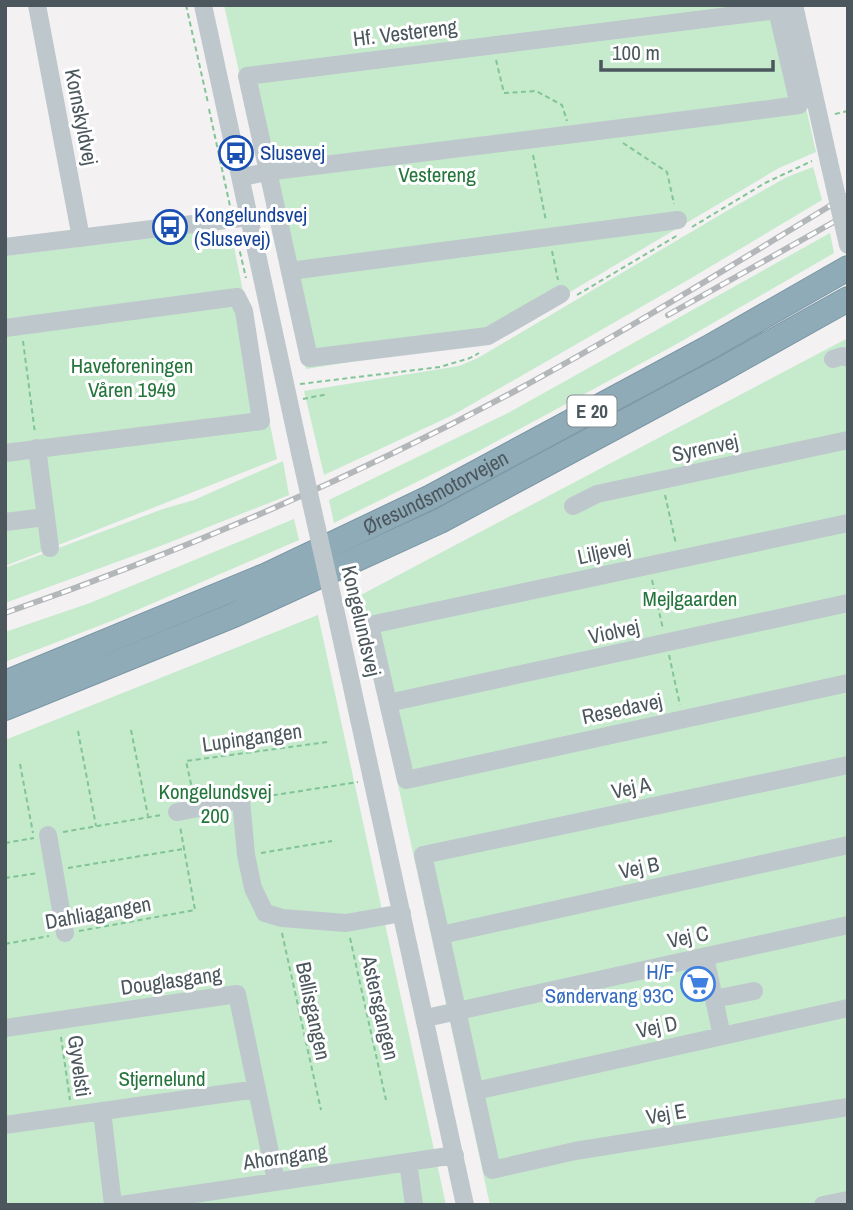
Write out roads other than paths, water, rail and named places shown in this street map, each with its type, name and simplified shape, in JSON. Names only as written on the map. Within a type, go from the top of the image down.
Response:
[{"type":"highway","name":"Øresundsmotorvejen","points":[[5,682],[267,575],[431,497],[708,348],[848,268]]},
{"type":"highway","name":"Øresundsmotorvejen","points":[[5,708],[234,615],[440,521],[843,302]]},
{"type":"street","name":"Kornskyldvej","points":[[37,5],[81,237]]},
{"type":"street","name":"Kongelundsvej","points":[[203,5],[465,1205]]},
{"type":"street","points":[[242,177],[799,105],[790,7]]},
{"type":"street","points":[[790,7],[848,245]]},
{"type":"street","name":"Hf. Vestereng","points":[[267,173],[247,76],[790,7]]},
{"type":"street","points":[[267,173],[309,358],[488,336],[561,294]]},
{"type":"street","points":[[5,247],[250,217]]},
{"type":"street","points":[[290,271],[678,220]]},
{"type":"street","points":[[5,453],[261,421],[244,311],[237,297],[13,327]]},
{"type":"street","name":"Syrenvej","points":[[573,506],[597,494],[848,440]]},
{"type":"street","points":[[37,448],[50,548]]},
{"type":"street","points":[[5,522],[45,517]]},
{"type":"street","name":"Liljevej","points":[[388,703],[370,625],[848,523]]},
{"type":"street","name":"Violvej","points":[[388,703],[848,603]]},
{"type":"street","name":"Resedavej","points":[[372,779],[405,776],[848,683]]},
{"type":"street","points":[[388,703],[405,776]]},
{"type":"street","name":"Vej A","points":[[440,935],[423,855],[848,765]]},
{"type":"street","points":[[177,812],[241,800],[246,855],[253,888],[265,913],[282,918],[346,923],[402,913]]},
{"type":"street","points":[[41,836],[54,870],[65,933]]},
{"type":"street","name":"Vej B","points":[[440,935],[848,845]]},
{"type":"street","name":"Vej C","points":[[426,1018],[848,925]]},
{"type":"street","points":[[440,935],[475,1091]]},
{"type":"street","points":[[705,957],[722,1036]]},
{"type":"street","points":[[714,999],[754,991]]},
{"type":"street","name":"Douglasgang","points":[[5,1028],[237,994],[276,1181]]},
{"type":"street","name":"Vej D","points":[[475,1091],[848,1008]]},
{"type":"street","points":[[5,1125],[257,1088]]},
{"type":"street","name":"Vej E","points":[[475,1091],[492,1170],[575,1151],[848,1107]]},
{"type":"street","points":[[102,1111],[113,1205]]},
{"type":"street","name":"Ahorngang","points":[[121,1205],[455,1155]]},
{"type":"street","points":[[408,1162],[414,1205]]},
{"type":"street","points":[[823,1205],[848,1200]]},
{"type":"railway","points":[[5,613],[200,539],[391,454],[515,391],[599,344],[848,195]]},
{"type":"railway","points":[[668,315],[848,214]]},
{"type":"place","name":"Slusevej","points":[[236,153]]},
{"type":"place","name":"Kongelundsvej (Slusevej)","points":[[170,227]]},
{"type":"place","name":"H/F Søndervang 93C","points":[[698,984]]},
{"type":"park label","name":"Vestereng","points":[[437,175]]},
{"type":"park label","name":"Haveforeningen Våren 1949","points":[[132,378]]},
{"type":"park label","name":"Mejlgaarden","points":[[690,599]]},
{"type":"park label","name":"Kongelundsvej 200","points":[[215,804]]},
{"type":"park label","name":"Stjernelund","points":[[162,1079]]}]
